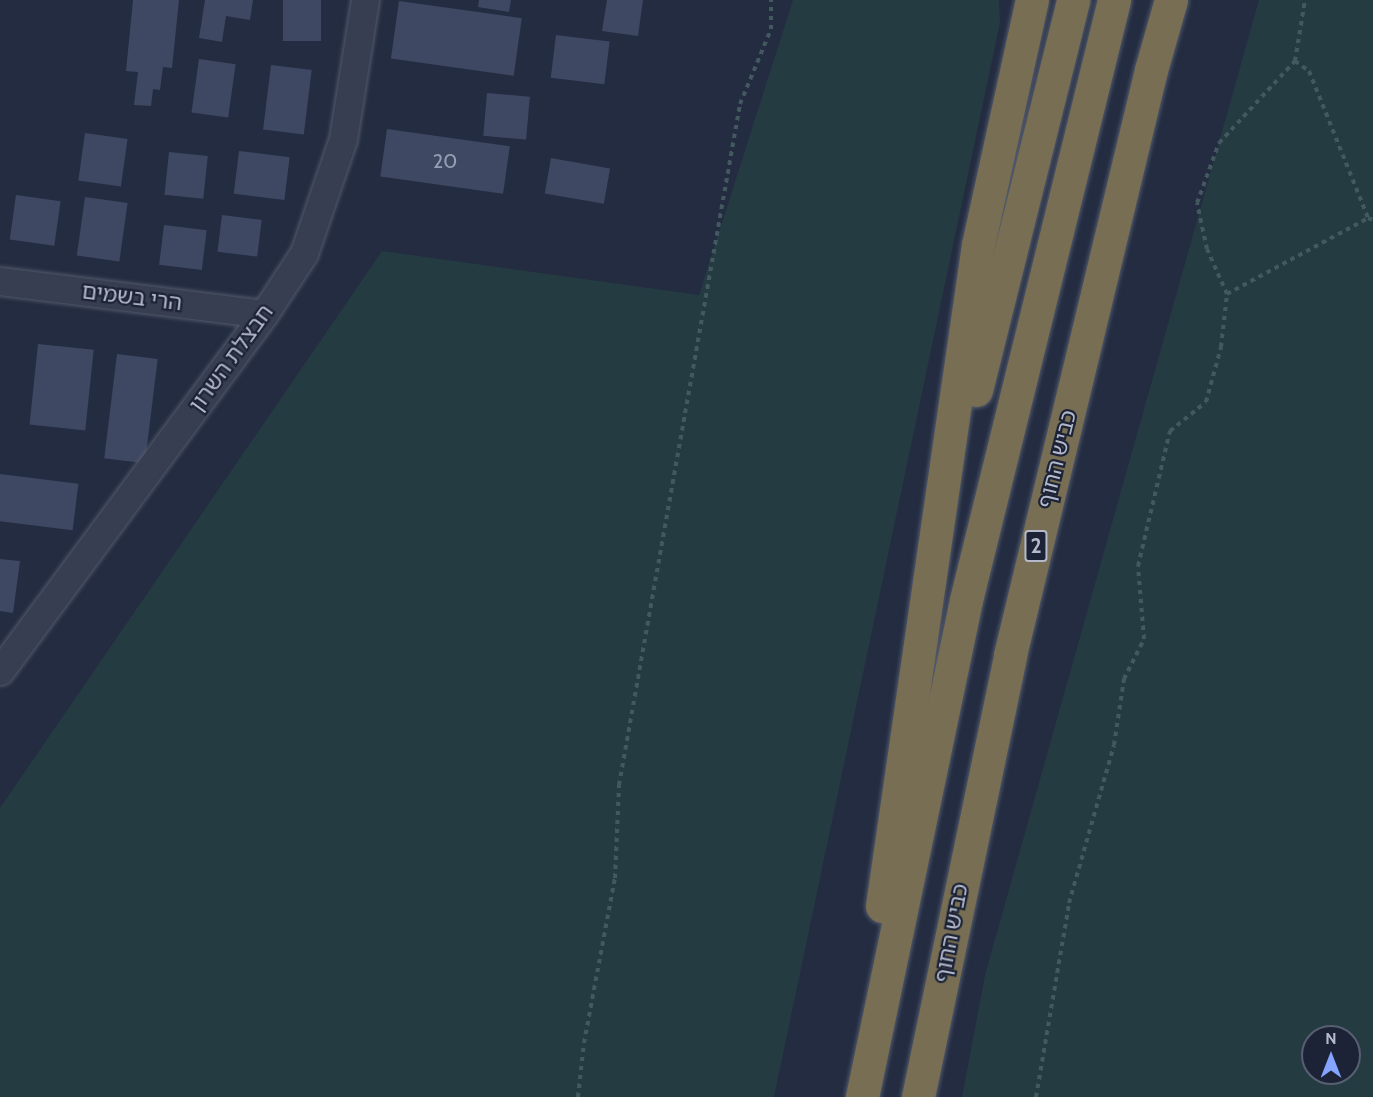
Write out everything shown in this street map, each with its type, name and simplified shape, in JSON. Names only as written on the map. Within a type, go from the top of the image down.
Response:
[{"type":"highway","points":[[856,1097],[916,650],[978,244],[1032,0]]},
{"type":"highway","points":[[916,650],[1006,260],[1073,0]]},
{"type":"highway","points":[[862,1097],[966,600],[1114,0]]},
{"type":"highway","name":"כביש החוף","points":[[918,1097],[1010,655],[1148,81],[1171,0]]},
{"type":"street","name":"חבצלת השרון","points":[[5,658],[264,314],[304,253],[327,195],[343,139],[365,0]]},
{"type":"street","name":"הרי בשמים","points":[[0,281],[264,314]]},
{"type":"path","points":[[578,1097],[584,1043],[615,878],[619,785],[740,104],[771,29],[771,0]]},
{"type":"path","points":[[1036,1097],[1069,903],[1114,745],[1124,679],[1144,639],[1138,566],[1170,431],[1206,402],[1221,346],[1227,294],[1207,249],[1197,203],[1219,142],[1295,61],[1305,0]]},
{"type":"path","points":[[1227,294],[1371,219],[1309,71],[1295,61]]},
{"type":"shaded area","points":[[793,0],[999,0],[1000,22],[774,1097],[0,1097],[0,808],[382,251],[699,295]]},
{"type":"shaded area","points":[[1259,0],[1373,0],[1373,1097],[962,1097],[985,975]]},
{"type":"building","points":[[133,0],[179,0],[172,68],[163,67],[160,90],[153,89],[151,106],[134,105],[138,72],[126,71]]},
{"type":"building","points":[[205,0],[253,0],[250,20],[226,16],[222,42],[199,38]]},
{"type":"building","points":[[283,0],[321,0],[321,41],[283,41]]},
{"type":"building","points":[[479,0],[511,0],[509,12],[478,7]]},
{"type":"building","points":[[607,0],[643,0],[638,36],[602,31]]},
{"type":"building","points":[[399,1],[522,18],[514,76],[391,58]]},
{"type":"building","points":[[556,35],[610,42],[604,84],[551,78]]},
{"type":"building","points":[[199,59],[236,64],[228,118],[191,112]]},
{"type":"building","points":[[271,65],[312,70],[304,135],[263,130]]},
{"type":"building","points":[[487,93],[530,97],[526,140],[483,136]]},
{"type":"building","points":[[387,129],[510,146],[503,194],[380,177]]},
{"type":"building","points":[[85,133],[128,139],[121,187],[78,181]]},
{"type":"building","points":[[239,151],[290,157],[284,200],[234,194]]},
{"type":"building","points":[[169,152],[208,156],[203,199],[165,195]]},
{"type":"building","points":[[551,158],[610,168],[604,204],[545,193]]},
{"type":"building","points":[[16,195],[61,201],[54,246],[10,240]]},
{"type":"building","points":[[85,197],[128,203],[119,261],[77,255]]},
{"type":"building","points":[[222,215],[262,220],[257,257],[217,252]]},
{"type":"building","points":[[164,225],[207,230],[202,270],[159,265]]},
{"type":"building","points":[[38,344],[94,350],[85,430],[30,425]]},
{"type":"building","points":[[117,354],[158,359],[145,463],[104,458]]},
{"type":"building","points":[[0,474],[78,484],[73,530],[0,521]]},
{"type":"building","points":[[0,559],[20,561],[13,613],[0,611]]}]
